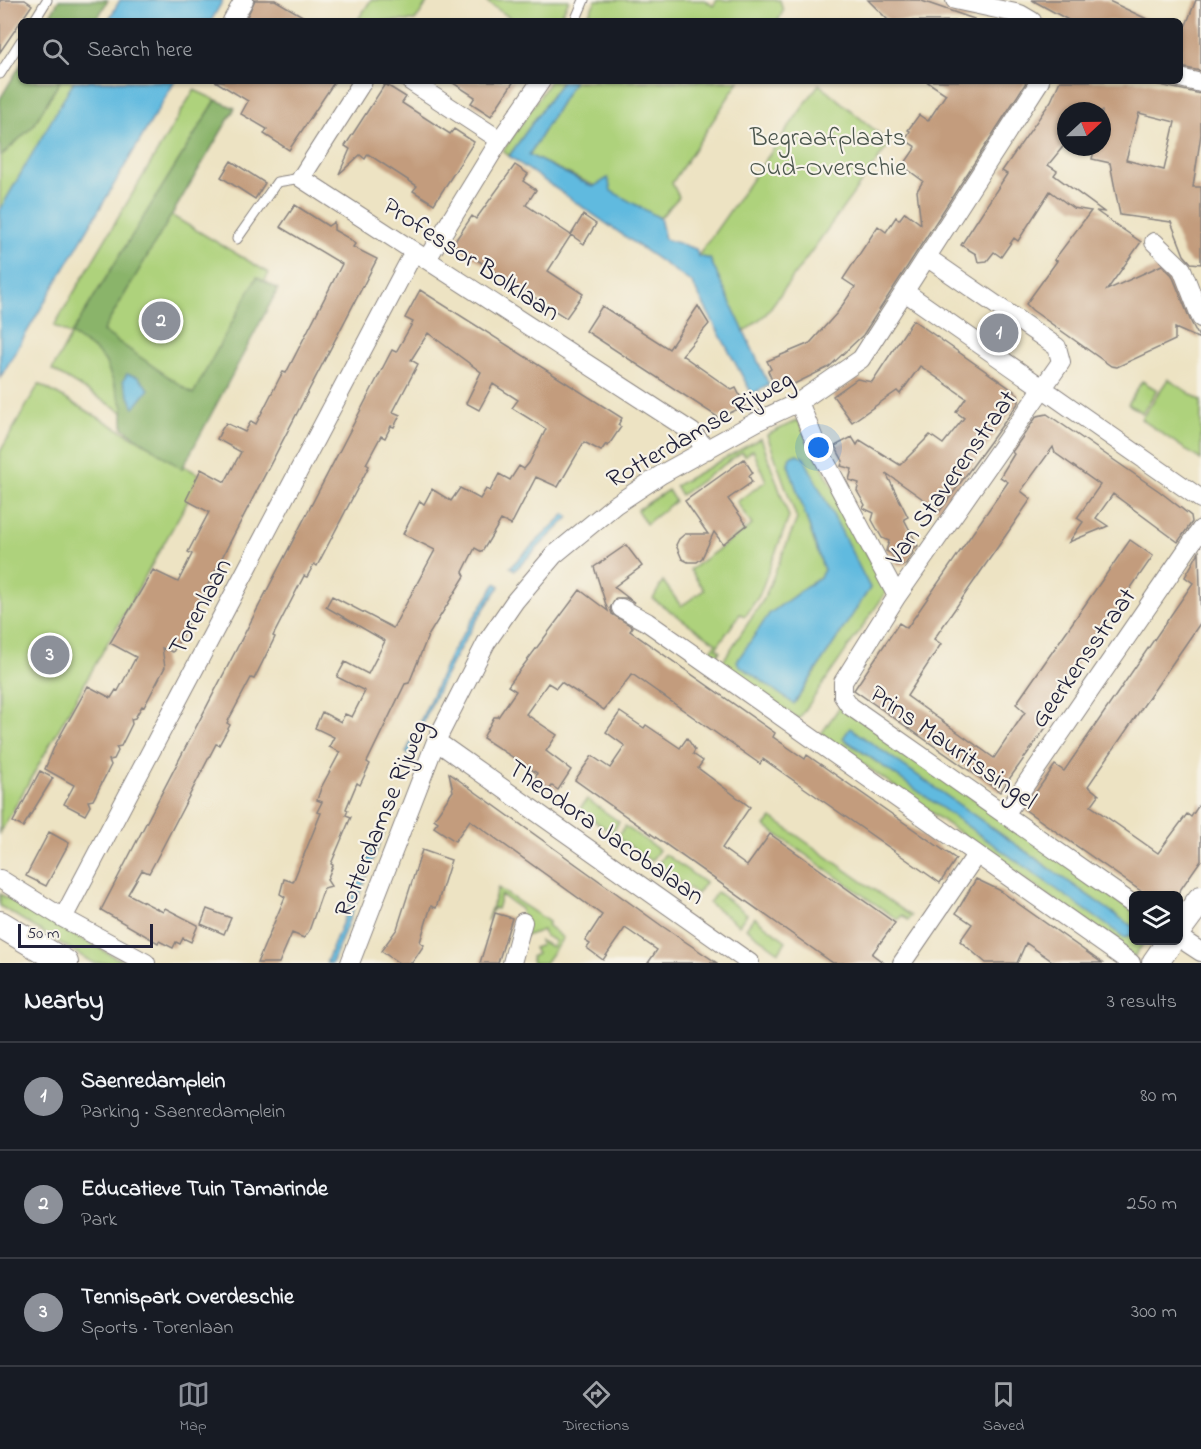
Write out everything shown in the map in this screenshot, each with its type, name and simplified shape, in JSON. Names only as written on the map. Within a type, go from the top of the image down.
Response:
[{"type":"street","points":[[234,18],[244,0]]},
{"type":"street","points":[[955,0],[1026,12]]},
{"type":"street","points":[[1183,79],[1201,84]]},
{"type":"street","points":[[301,178],[361,84]]},
{"type":"street","points":[[415,84],[500,140]]},
{"type":"street","name":"Torenlaan","points":[[63,918],[420,256],[539,84]]},
{"type":"street","name":"Rotterdamse Rijweg","points":[[350,963],[436,741],[486,643],[543,567],[581,531],[662,474],[758,420],[799,402],[861,359],[1038,84]]},
{"type":"street","name":"Professor Bolklaan","points":[[301,178],[692,432],[707,450]]},
{"type":"street","points":[[1154,242],[1182,269],[1201,318]]},
{"type":"street","name":"Van Staverenstraat","points":[[897,596],[1061,362],[1057,347],[928,258]]},
{"type":"street","points":[[906,292],[1201,499]]},
{"type":"street","points":[[799,402],[816,444],[897,596]]},
{"type":"street","name":"Geerkensstraat","points":[[1006,813],[1201,530]]},
{"type":"street","name":"Prins Mauritssingel","points":[[897,596],[843,682],[843,696],[850,706],[1006,813],[1129,901]]},
{"type":"street","points":[[621,608],[647,622],[1131,963]]},
{"type":"street","name":"Theodora Jacobalaan","points":[[436,741],[750,963]]},
{"type":"street","points":[[902,963],[976,855]]},
{"type":"street","points":[[0,879],[63,918],[146,963]]},
{"type":"street","points":[[1183,925],[1201,900]]},
{"type":"street","points":[[512,963],[523,922]]},
{"type":"street","points":[[0,924],[64,963]]},
{"type":"street","points":[[1183,940],[1201,952]]},
{"type":"street","points":[[1155,963],[1168,945]]},
{"type":"lane","points":[[35,18],[47,0]]},
{"type":"lane","points":[[576,18],[584,0]]},
{"type":"lane","points":[[0,74],[18,46]]},
{"type":"lane","points":[[237,238],[277,182],[301,178]]},
{"type":"green space","points":[[59,0],[108,0],[98,18],[49,18]]},
{"type":"green space","points":[[371,0],[429,0],[417,18],[359,18]]},
{"type":"green space","points":[[484,0],[569,0],[560,18],[511,18]]},
{"type":"green space","points":[[596,0],[705,0],[713,6],[717,0],[780,0],[783,11],[780,18],[587,18]]},
{"type":"green space","points":[[18,69],[18,84],[58,84],[33,126],[0,157],[0,99]]},
{"type":"green space","points":[[58,84],[72,84],[0,210],[0,157],[33,126]]},
{"type":"green space","points":[[548,84],[560,84],[509,156],[503,151]]},
{"type":"green space","points":[[572,84],[737,84],[672,183],[679,197],[660,218],[529,155]]},
{"type":"green space","name":"Begraafplaats Oud-Overschie","points":[[819,84],[890,143],[766,314],[744,332],[710,259],[698,256]]},
{"type":"green space","points":[[194,90],[216,100],[152,204],[269,273],[176,444],[52,370],[71,335],[54,326]]},
{"type":"green space","points":[[216,100],[235,108],[103,331],[193,394],[257,277],[278,289],[182,469],[123,428],[123,407],[105,361],[96,351],[71,334]]},
{"type":"green space","points":[[1168,379],[1201,401],[1201,460],[1141,419]]},
{"type":"green space","points":[[1142,381],[1157,390],[1142,413],[1128,404]]},
{"type":"green space","points":[[39,384],[202,476],[0,833],[0,452]]},
{"type":"green space","points":[[798,420],[887,591],[799,719],[719,667],[764,599],[797,519],[767,435]],"holes":[[[797,454],[870,588],[796,701],[769,614],[820,577],[824,570],[788,464],[790,457]]]},
{"type":"green space","points":[[761,438],[789,517],[759,596],[745,616],[740,614],[716,648],[720,651],[712,662],[706,658],[716,643],[653,599],[663,581],[681,606],[704,590],[690,570],[752,525],[737,502],[766,481],[753,450],[745,456],[742,452],[681,495],[675,486]]},
{"type":"green space","points":[[668,490],[675,501],[646,524],[637,510]]},
{"type":"green space","points":[[841,705],[1129,908],[1129,924],[850,728],[843,739],[1129,934],[1129,945],[1142,945],[1134,957],[821,734]]},
{"type":"green space","points":[[587,799],[619,822],[612,833],[579,810]]},
{"type":"green space","points":[[772,818],[911,916],[908,920],[902,915],[898,920],[765,826]]},
{"type":"green space","points":[[625,826],[659,850],[651,861],[617,837]]},
{"type":"green space","points":[[665,854],[705,883],[697,894],[657,865]]},
{"type":"green space","points":[[498,888],[549,922],[547,925],[563,938],[545,963],[533,963],[531,957],[537,954],[534,948],[541,945],[540,941],[552,947],[555,941],[545,936],[543,930],[525,936],[521,909],[501,895],[497,909],[493,908],[487,921]]},
{"type":"green space","points":[[717,892],[747,914],[739,925],[709,903]]},
{"type":"green space","points":[[0,894],[126,963],[93,963],[0,906]]},
{"type":"green space","points":[[754,917],[786,941],[779,952],[746,928]]},
{"type":"water","points":[[120,0],[223,0],[213,18],[110,18]]},
{"type":"water","points":[[72,84],[173,84],[0,378],[0,210]]},
{"type":"water","points":[[560,84],[572,84],[529,155],[593,187],[608,178],[611,191],[660,218],[665,239],[696,249],[698,256],[710,259],[769,385],[752,394],[692,283],[509,156]]},
{"type":"water","points":[[127,374],[138,377],[149,389],[134,408],[123,381]]},
{"type":"water","points":[[797,454],[804,458],[870,588],[794,704],[739,665],[737,661],[769,614],[820,577],[824,570],[788,464],[790,457]]},
{"type":"water","points":[[565,514],[569,517],[515,570],[510,567]]},
{"type":"water","points":[[496,583],[500,586],[473,626],[449,668],[410,755],[406,753],[451,653]]},
{"type":"water","points":[[850,728],[1129,924],[1129,936],[1125,938],[843,738]]},
{"type":"water","points":[[380,830],[384,832],[332,963],[326,963]]},
{"type":"building","points":[[0,0],[25,0],[32,5],[23,18],[18,18],[18,26],[0,52]]},
{"type":"building","points":[[255,0],[275,0],[306,18],[246,18]]},
{"type":"building","points":[[868,0],[919,0],[971,18],[886,18]]},
{"type":"building","points":[[1032,0],[1107,0],[1145,18],[1065,18]]},
{"type":"building","points":[[1196,0],[1201,0],[1201,71],[1183,68],[1183,24],[1186,25]]},
{"type":"building","points":[[220,84],[333,84],[289,150],[264,134],[267,129],[241,114],[248,101]]},
{"type":"building","points":[[385,84],[406,97],[402,103],[450,134],[454,129],[474,142],[434,204],[413,191],[417,186],[368,154],[365,159],[360,155],[339,174],[350,149],[345,146]]},
{"type":"building","points":[[455,84],[512,84],[491,116],[471,103],[475,97]]},
{"type":"building","points":[[931,84],[1025,84],[863,335],[829,367],[786,388],[784,385],[776,389],[768,371],[771,369],[767,361],[810,343],[837,313],[855,287],[843,279],[878,226],[886,232],[896,217],[899,220],[905,212],[921,224],[917,191],[923,181],[903,166],[916,147],[905,140],[910,131],[908,130],[919,115],[928,121],[946,94]]},
{"type":"building","points":[[1059,84],[1156,84],[1201,94],[1201,134],[1193,187],[1201,187],[1201,264],[1191,263],[1184,255],[1171,222],[1120,215],[1110,163],[1092,159],[1093,156],[1111,156],[1111,102],[1057,102],[1057,154],[1048,165],[1057,171],[1054,175],[1104,212],[1096,211],[1141,242],[1107,290],[1162,265],[1172,275],[1200,339],[1175,328],[1175,340],[1117,367],[1111,366],[1032,310],[1026,304],[1057,261],[1054,260],[1091,211],[1073,208],[1050,191],[1018,241],[1014,238],[1001,257],[994,252],[987,261],[978,262],[976,254],[961,245],[1007,174],[1002,171],[1051,101]],"holes":[[[1139,113],[1175,122],[1164,170],[1126,160]]]},
{"type":"building","points":[[231,161],[265,183],[255,199],[221,177]]},
{"type":"building","points":[[515,165],[528,174],[523,181],[536,190],[526,205],[571,235],[548,271],[583,294],[566,318],[453,244],[472,216],[476,219]]},
{"type":"building","points":[[295,205],[328,226],[334,222],[334,230],[350,239],[355,244],[353,247],[377,259],[173,652],[162,648],[165,667],[144,707],[142,706],[135,718],[131,719],[132,724],[121,746],[116,747],[118,751],[114,759],[109,760],[111,765],[93,800],[88,801],[90,806],[85,815],[64,804],[74,785],[45,769],[55,745],[88,686],[111,698],[116,690],[118,691],[136,657],[110,643],[153,570],[178,582],[192,554],[188,552],[209,512],[186,500],[201,469],[225,482],[241,452],[217,439],[222,429],[226,423],[245,432],[251,421],[256,424],[283,372],[286,373],[342,264],[280,227]]},
{"type":"building","points":[[583,215],[596,224],[584,244],[571,235]]},
{"type":"building","points":[[420,290],[622,418],[618,425],[621,427],[608,446],[606,444],[601,451],[584,442],[558,487],[536,477],[511,525],[501,520],[482,552],[475,548],[463,572],[465,576],[428,636],[409,683],[405,684],[367,762],[370,764],[360,785],[357,783],[346,809],[348,810],[346,815],[351,817],[331,864],[333,865],[327,880],[331,886],[324,888],[309,931],[304,938],[292,933],[279,963],[257,963],[285,897],[280,894],[284,879],[293,882],[321,813],[317,812],[322,802],[317,800],[321,788],[340,752],[329,747],[334,737],[315,728],[322,712],[341,722],[345,714],[352,717],[365,691],[337,677],[345,662],[368,674],[385,641],[326,607],[332,596],[393,628],[435,550],[403,534],[420,501],[424,504],[432,489],[451,501],[460,488],[480,499],[486,489],[490,491],[499,474],[510,480],[519,466],[524,469],[546,429],[512,408],[518,400],[493,384],[479,410],[466,403],[481,372],[428,333],[411,360],[418,364],[393,412],[400,415],[394,427],[391,426],[385,438],[381,436],[366,464],[369,466],[317,566],[314,564],[307,577],[304,576],[254,679],[251,678],[227,723],[230,725],[219,745],[216,744],[149,873],[142,870],[128,894],[163,912],[165,908],[198,925],[191,942],[183,938],[180,944],[176,942],[173,948],[159,941],[158,943],[101,910],[392,350],[396,352],[413,322],[405,318]]},
{"type":"building","points":[[602,306],[669,349],[698,306],[709,324],[682,355],[732,390],[736,388],[745,406],[719,418],[586,331]]},
{"type":"building","points":[[913,320],[1018,394],[1019,402],[940,511],[886,473],[908,517],[904,519],[918,546],[911,550],[913,553],[905,565],[897,565],[891,553],[886,551],[889,541],[882,538],[872,520],[874,513],[863,508],[865,505],[857,491],[859,483],[849,480],[852,469],[841,466],[843,461],[835,446],[852,437],[857,445],[860,440],[900,465],[930,435],[943,444],[964,418],[956,412],[966,398],[920,366],[900,394],[897,391],[852,422],[833,396],[857,379],[872,382]]},
{"type":"building","points":[[1047,414],[1159,491],[1191,516],[1192,522],[1178,542],[1113,494],[1096,518],[1108,526],[1069,542],[1083,522],[1077,518],[1100,485],[1055,453],[1053,447],[1021,491],[1031,499],[934,639],[941,644],[907,696],[994,758],[1025,712],[1016,704],[1130,540],[1153,556],[1039,720],[1047,726],[1000,792],[854,690],[899,623],[907,628],[1008,482],[1000,477],[1014,454],[1012,452],[1037,416]]},
{"type":"building","points":[[744,459],[753,473],[749,476],[752,482],[728,499],[747,525],[723,544],[714,532],[702,558],[697,562],[682,559],[676,545],[679,539],[685,534],[708,534],[685,501]]},
{"type":"building","points":[[626,545],[642,566],[614,587],[635,603],[626,598],[616,598],[610,608],[612,614],[633,627],[630,631],[775,733],[773,737],[805,759],[807,755],[956,859],[940,883],[763,759],[760,764],[632,674],[604,710],[561,682],[556,688],[548,683],[526,714],[557,735],[546,751],[571,770],[558,790],[552,786],[549,790],[535,780],[537,773],[483,738],[494,717],[498,717],[516,691],[508,686],[580,590],[608,611],[594,567]]},
{"type":"building","points":[[1199,552],[1201,622],[1088,786],[1099,795],[1091,806],[1158,853],[1187,814],[1191,817],[1201,802],[1201,860],[1179,891],[1141,891],[1024,809],[1055,765],[1064,771],[1193,583],[1185,577]]},
{"type":"building","points":[[620,712],[644,728],[646,725],[680,748],[687,738],[695,750],[693,754],[703,761],[698,768],[750,807],[722,848],[747,866],[770,834],[895,923],[872,954],[884,963],[833,963],[575,780],[592,756],[610,768],[625,746],[606,732]]},
{"type":"building","points":[[40,771],[53,778],[23,827],[13,822]]},
{"type":"building","points":[[449,773],[717,963],[648,963],[657,950],[625,928],[603,960],[587,948],[590,944],[585,941],[602,915],[470,820],[455,841],[434,827],[438,822],[434,819],[453,791]]},
{"type":"building","points":[[49,832],[69,843],[46,886],[26,876]]},
{"type":"building","points":[[422,850],[451,860],[436,908],[431,906],[420,942],[424,945],[412,963],[399,963],[381,951],[397,929]]},
{"type":"building","points":[[976,879],[999,890],[1102,963],[1055,963],[1026,943],[1017,963],[986,963],[960,941],[972,924],[956,913]]},
{"type":"building","points":[[207,909],[231,918],[224,934],[201,924]]},
{"type":"building","points":[[495,913],[512,918],[498,963],[480,963]]},
{"type":"place","name":"Educatieve Tuin Tamarinde","points":[[161,321]]},
{"type":"place","name":"Saenredamplein","points":[[999,333]]},
{"type":"place","name":"Tennispark Overdeschie","points":[[50,655]]}]
